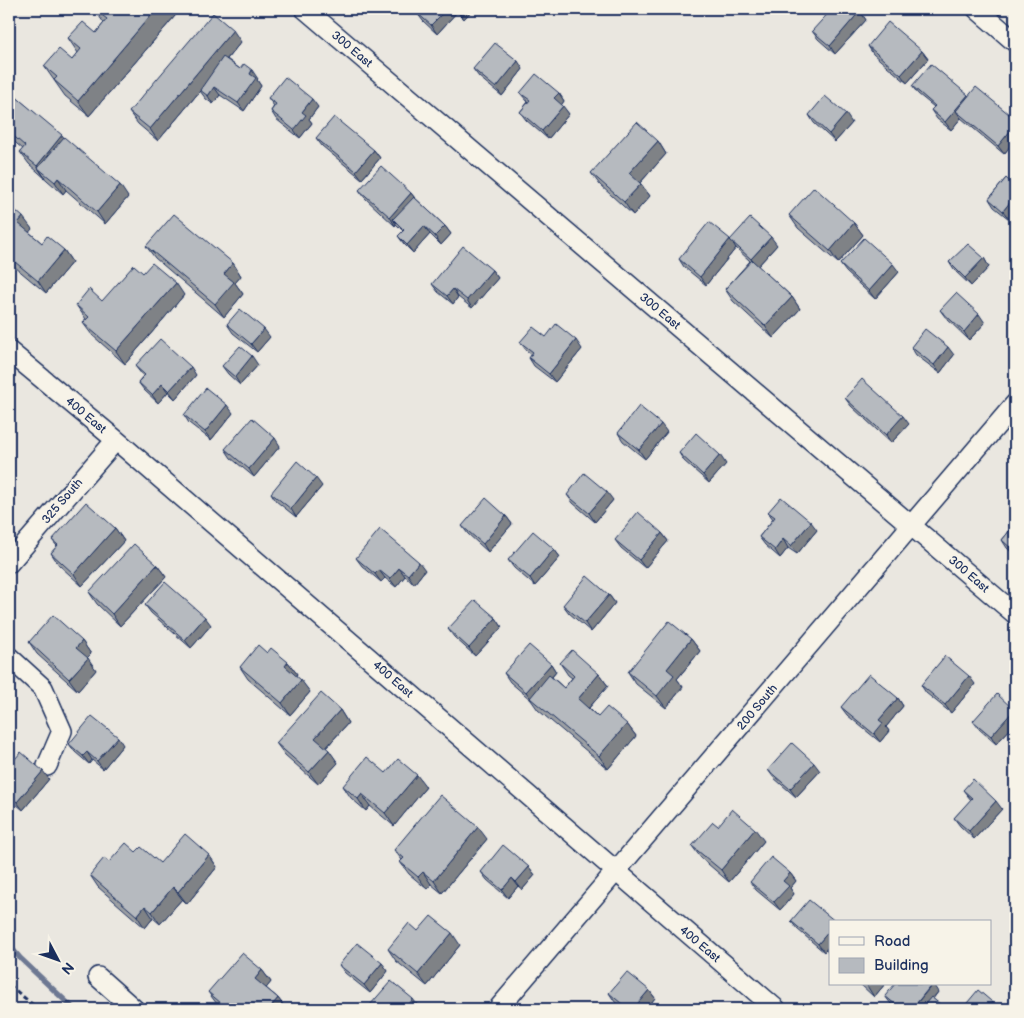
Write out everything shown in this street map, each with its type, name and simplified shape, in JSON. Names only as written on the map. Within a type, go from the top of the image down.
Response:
[{"type":"street","name":"300 East","points":[[305,9],[1015,614]]},
{"type":"street","points":[[976,9],[1015,42]]},
{"type":"street","name":"400 East","points":[[9,351],[116,440],[776,1009]]},
{"type":"street","name":"200 South","points":[[498,1009],[1015,404]]},
{"type":"street","name":"325 South","points":[[9,563],[116,440]]},
{"type":"street","points":[[9,657],[43,688],[62,731],[47,766]]},
{"type":"street","points":[[98,977],[134,1009]]},
{"type":"path","points":[[9,985],[38,1009]]},
{"type":"building","points":[[94,9],[156,9],[78,101],[54,80],[57,77],[44,66],[59,49],[72,60],[81,49],[68,38],[83,22],[96,33],[107,19]]},
{"type":"building","points":[[421,9],[447,9],[431,25],[417,13]]},
{"type":"building","points":[[832,9],[857,9],[860,11],[830,46],[812,31]]},
{"type":"building","points":[[213,13],[233,30],[150,129],[129,112]]},
{"type":"building","points":[[888,22],[922,51],[901,75],[868,46]]},
{"type":"building","points":[[495,43],[518,61],[496,88],[473,69]]},
{"type":"building","points":[[223,57],[240,69],[244,64],[252,70],[250,74],[256,78],[238,103],[214,87],[208,96],[200,90]]},
{"type":"building","points":[[931,64],[968,95],[945,122],[931,110],[935,106],[912,86]]},
{"type":"building","points":[[536,74],[559,93],[554,98],[563,106],[542,131],[520,112],[530,100],[520,93]]},
{"type":"building","points":[[285,77],[312,99],[302,112],[306,115],[294,130],[271,111],[276,104],[268,98]]},
{"type":"building","points":[[976,87],[1015,119],[1015,125],[998,146],[956,111]]},
{"type":"building","points":[[9,91],[62,135],[37,166],[20,152],[25,146],[9,132]]},
{"type":"building","points":[[825,96],[846,114],[829,134],[809,115]]},
{"type":"building","points":[[334,117],[374,150],[356,171],[316,138]]},
{"type":"building","points":[[637,122],[658,141],[629,173],[641,184],[624,202],[591,173]]},
{"type":"building","points":[[64,137],[120,185],[97,212],[58,178],[55,182],[38,168]]},
{"type":"building","points":[[381,166],[411,193],[390,217],[359,190]]},
{"type":"building","points":[[1006,178],[1015,186],[1015,196],[1003,211],[989,199]]},
{"type":"building","points":[[814,187],[854,223],[830,251],[789,215]]},
{"type":"building","points":[[414,197],[445,226],[435,236],[424,226],[407,245],[398,236],[404,230],[393,219]]},
{"type":"building","points":[[9,205],[23,217],[18,223],[42,243],[47,236],[64,250],[38,281],[9,257]]},
{"type":"building","points":[[174,214],[233,263],[224,274],[234,282],[215,304],[146,246]]},
{"type":"building","points":[[750,218],[771,237],[751,259],[730,240]]},
{"type":"building","points":[[709,222],[730,239],[700,277],[679,259]]},
{"type":"building","points":[[864,238],[893,264],[869,291],[840,264]]},
{"type":"building","points":[[968,244],[984,258],[965,278],[949,262]]},
{"type":"building","points":[[463,246],[492,270],[467,300],[453,289],[447,296],[432,284]]},
{"type":"building","points":[[752,260],[792,297],[765,326],[725,289]]},
{"type":"building","points":[[152,263],[176,283],[116,351],[83,323],[89,317],[76,305],[89,289],[102,301],[134,265],[143,273]]},
{"type":"building","points":[[956,293],[979,314],[964,332],[940,310]]},
{"type":"building","points":[[240,309],[264,329],[251,344],[227,324]]},
{"type":"building","points":[[556,324],[576,340],[549,374],[529,358],[533,352],[520,342],[533,327],[546,337]]},
{"type":"building","points":[[925,329],[948,347],[934,365],[911,347]]},
{"type":"building","points":[[160,339],[191,367],[169,391],[162,384],[152,395],[138,382],[145,375],[135,366]]},
{"type":"building","points":[[240,346],[252,356],[235,377],[222,366]]},
{"type":"building","points":[[862,379],[903,416],[886,435],[845,398]]},
{"type":"building","points":[[206,388],[227,405],[205,432],[184,415]]},
{"type":"building","points":[[639,406],[661,424],[639,450],[618,433]]},
{"type":"building","points":[[252,418],[275,438],[249,469],[225,449]]},
{"type":"building","points":[[696,433],[720,455],[703,475],[679,453]]},
{"type":"building","points":[[297,461],[316,478],[291,509],[271,493]]},
{"type":"building","points":[[584,473],[607,492],[589,513],[567,495]]},
{"type":"building","points":[[781,497],[811,522],[791,546],[783,539],[775,550],[759,537],[775,517],[768,512]]},
{"type":"building","points":[[486,498],[506,516],[483,544],[462,526]]},
{"type":"building","points":[[86,502],[115,528],[74,574],[51,553],[58,545],[52,540]]},
{"type":"building","points":[[638,512],[662,533],[639,560],[615,540]]},
{"type":"building","points":[[1015,524],[1015,552],[1002,540]]},
{"type":"building","points":[[380,529],[419,562],[408,575],[399,568],[390,579],[379,570],[375,574],[356,558]]},
{"type":"building","points":[[533,531],[554,549],[530,578],[508,560]]},
{"type":"building","points":[[134,544],[157,565],[112,614],[89,592]]},
{"type":"building","points":[[587,576],[609,595],[585,623],[563,605]]},
{"type":"building","points":[[165,582],[205,617],[185,640],[145,605]]},
{"type":"building","points":[[475,600],[496,618],[469,648],[448,629]]},
{"type":"building","points":[[53,615],[82,641],[76,648],[88,658],[69,679],[29,642]]},
{"type":"building","points":[[669,621],[691,639],[667,669],[674,675],[657,696],[628,672]]},
{"type":"building","points":[[258,645],[267,653],[271,648],[288,662],[285,666],[301,680],[282,703],[240,667]]},
{"type":"building","points":[[529,645],[551,664],[526,692],[504,673]]},
{"type":"building","points":[[572,650],[599,674],[578,699],[598,717],[607,707],[627,724],[599,756],[530,698],[549,675],[564,688],[574,676],[560,663]]},
{"type":"building","points":[[945,656],[969,676],[945,705],[921,685]]},
{"type":"building","points":[[869,674],[898,698],[879,720],[883,723],[874,734],[841,707]]},
{"type":"building","points":[[321,693],[340,710],[315,738],[329,750],[309,772],[276,743]]},
{"type":"building","points":[[997,694],[1014,710],[991,736],[973,721]]},
{"type":"building","points":[[92,716],[118,737],[97,761],[87,752],[83,756],[69,744]]},
{"type":"building","points":[[792,743],[814,763],[790,789],[768,770]]},
{"type":"building","points":[[21,752],[43,771],[17,802],[9,795],[9,766]]},
{"type":"building","points":[[367,757],[386,773],[398,759],[417,775],[385,813],[362,794],[358,799],[343,786]]},
{"type":"building","points":[[973,779],[996,801],[969,831],[954,818],[972,798],[963,790]]},
{"type":"building","points":[[440,795],[478,827],[434,881],[423,872],[418,877],[400,862],[404,858],[394,850]]},
{"type":"building","points":[[732,809],[755,829],[721,870],[692,846],[713,822],[718,826]]},
{"type":"building","points":[[185,834],[209,855],[178,892],[173,887],[152,912],[145,906],[137,916],[90,875],[104,858],[109,862],[126,843],[136,852],[141,847],[160,863]]},
{"type":"building","points":[[503,845],[529,867],[516,882],[512,878],[502,890],[481,872]]},
{"type":"building","points":[[771,857],[790,873],[783,881],[789,886],[774,902],[750,882]]},
{"type":"building","points":[[809,900],[834,920],[829,920],[829,931],[818,944],[791,921]]},
{"type":"building","points":[[431,916],[452,933],[418,974],[388,949],[409,923],[418,931]]},
{"type":"building","points":[[357,943],[382,963],[364,985],[339,965]]},
{"type":"building","points":[[242,953],[262,970],[255,979],[278,998],[269,1009],[228,1009],[208,992]]},
{"type":"building","points":[[627,972],[649,990],[633,1009],[628,1009],[609,993]]},
{"type":"building","points":[[391,981],[413,999],[405,1009],[375,1009],[370,1005]]},
{"type":"building","points":[[893,986],[930,986],[912,1009],[901,1009],[885,996]]},
{"type":"building","points":[[978,990],[998,1007],[996,1009],[962,1009]]},
{"type":"building","points":[[931,997],[946,1009],[921,1009]]},
{"type":"waterway","points":[[9,945],[20,958],[74,1009]]}]
